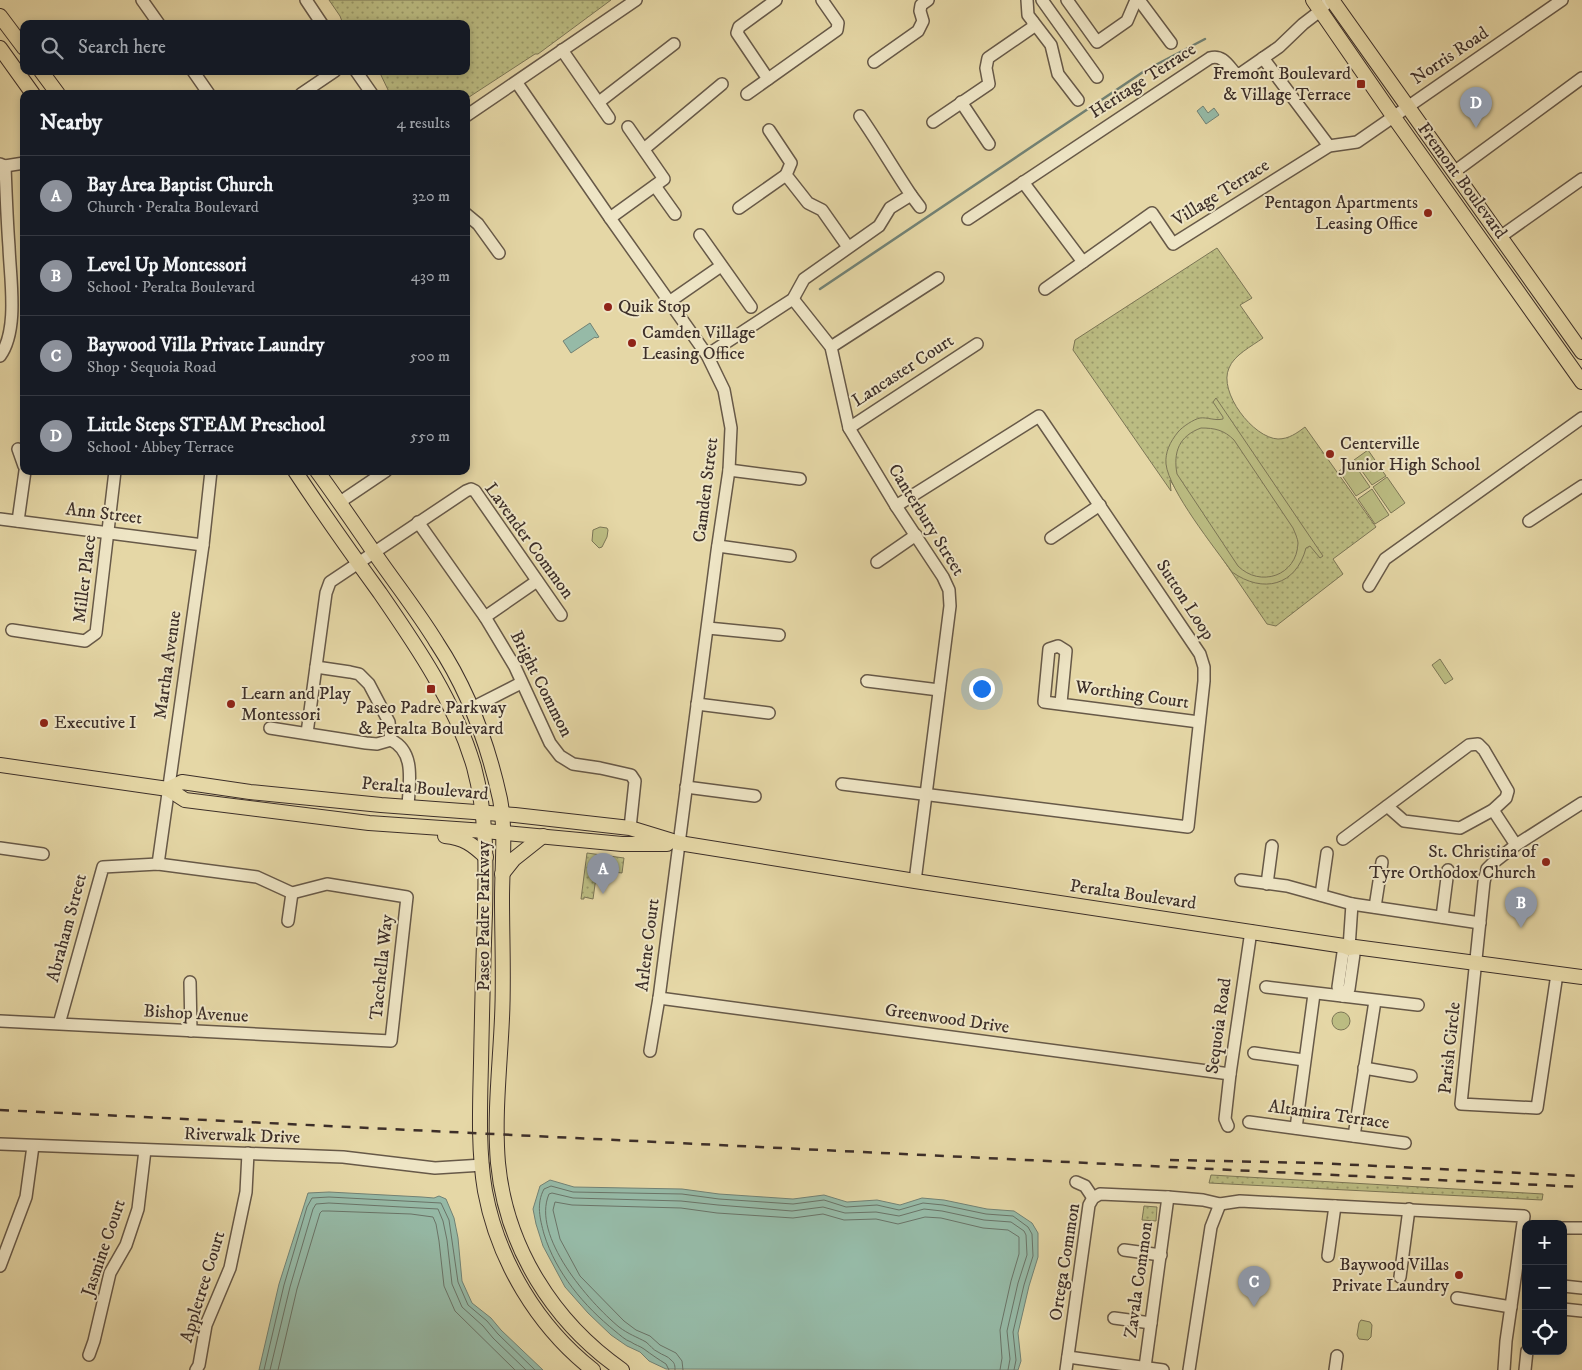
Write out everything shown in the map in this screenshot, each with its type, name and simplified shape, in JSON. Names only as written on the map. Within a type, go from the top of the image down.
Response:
[{"type":"main road","name":"Fremont Boulevard","points":[[1324,3],[1407,106],[1582,352]]},
{"type":"main road","name":"Fremont Boulevard","points":[[1324,3],[1393,116],[1582,382]]},
{"type":"main road","points":[[0,16],[20,43]]},
{"type":"main road","points":[[0,48],[30,90]]},
{"type":"main road","points":[[44,75],[55,90]]},
{"type":"main road","name":"Paseo Padre Parkway","points":[[298,475],[414,642],[450,705],[471,758],[484,813],[486,857],[480,1117],[485,1191],[504,1252],[515,1276],[531,1303],[549,1329],[571,1352],[593,1370]]},
{"type":"main road","name":"Paseo Padre Parkway","points":[[320,475],[437,642],[472,708],[491,762],[500,802],[503,832],[502,1005],[498,1162],[506,1206],[515,1235],[536,1281],[548,1299],[569,1325],[592,1347],[622,1370]]},
{"type":"main road","name":"Peralta Boulevard","points":[[0,765],[168,789],[185,800],[369,823],[503,832],[622,844],[679,843]]},
{"type":"main road","name":"Peralta Boulevard","points":[[168,789],[182,782],[250,792],[502,814],[630,828],[679,843],[915,881],[1349,947],[1582,977]]},
{"type":"main road","points":[[400,825],[411,833],[459,837],[473,845],[486,857]]},
{"type":"main road","points":[[502,874],[514,859],[543,836]]},
{"type":"street","points":[[142,0],[156,20]]},
{"type":"street","points":[[306,0],[319,20]]},
{"type":"street","points":[[470,113],[636,0]]},
{"type":"street","points":[[768,79],[737,34],[739,27],[776,0]]},
{"type":"street","points":[[746,94],[837,30],[838,23],[822,0]]},
{"type":"street","points":[[874,62],[918,31],[923,21],[920,11],[921,5],[928,0]]},
{"type":"street","points":[[1027,0],[1028,15],[1051,45],[1058,74],[1078,100]]},
{"type":"street","points":[[1067,0],[1097,42],[1127,22],[1137,0],[1171,43]]},
{"type":"street","name":"Norris Road","points":[[1407,106],[1562,0]]},
{"type":"street","points":[[1042,1],[1097,77]]},
{"type":"street","name":"Heritage Terrace","points":[[968,219],[1210,58],[1215,56],[1221,58],[1235,74],[1240,74],[1279,47],[1324,3]]},
{"type":"street","points":[[933,122],[989,84],[986,68],[988,58],[1033,27],[1033,22]]},
{"type":"street","points":[[598,102],[674,44]]},
{"type":"street","points":[[562,50],[609,118]]},
{"type":"street","points":[[1263,58],[1328,146]]},
{"type":"street","points":[[196,75],[206,90]]},
{"type":"street","points":[[307,90],[330,75]]},
{"type":"street","points":[[359,75],[369,90]]},
{"type":"street","points":[[1454,172],[1582,78]]},
{"type":"street","name":"Camden Street","points":[[517,83],[706,355],[724,390],[731,428],[730,470],[718,546],[679,843]]},
{"type":"street","points":[[644,149],[722,84]]},
{"type":"street","points":[[961,102],[989,144]]},
{"type":"street","name":"Village Terrace","points":[[1045,289],[1152,213],[1173,244],[1328,146],[1357,142],[1407,106]]},
{"type":"street","points":[[860,116],[885,152],[887,160],[920,207]]},
{"type":"street","points":[[610,218],[664,179],[628,127]]},
{"type":"street","points":[[739,208],[786,175],[791,163],[769,130]]},
{"type":"street","points":[[0,356],[4,351],[10,330],[12,300],[2,165],[20,163]]},
{"type":"street","points":[[786,175],[808,203],[822,210],[848,247]]},
{"type":"street","points":[[1500,237],[1582,179]]},
{"type":"street","points":[[1023,182],[1083,262]]},
{"type":"street","points":[[655,186],[676,214]]},
{"type":"street","points":[[706,355],[793,299],[804,279],[879,226],[890,208],[911,194]]},
{"type":"street","points":[[470,217],[478,224],[499,253]]},
{"type":"street","points":[[700,235],[750,307]]},
{"type":"street","points":[[670,302],[721,266]]},
{"type":"street","points":[[831,347],[938,278]]},
{"type":"street","name":"Canterbury Street","points":[[793,299],[831,347],[849,428],[896,506],[943,577],[949,590],[950,606],[915,881]]},
{"type":"street","name":"Lancaster Court","points":[[849,428],[977,344]]},
{"type":"street","name":"Sutton Loop","points":[[896,506],[1039,416],[1200,654],[1204,667],[1188,827],[926,793]]},
{"type":"street","points":[[1369,586],[1385,559],[1582,418]]},
{"type":"street","points":[[18,449],[20,455]]},
{"type":"street","points":[[730,470],[800,480]]},
{"type":"street","points":[[18,521],[24,475]]},
{"type":"street","name":"Miller Place","points":[[12,630],[85,642],[96,634],[115,475]]},
{"type":"street","name":"Martha Avenue","points":[[158,864],[203,545],[211,475]]},
{"type":"street","points":[[340,502],[380,475]]},
{"type":"street","points":[[1529,521],[1582,486]]},
{"type":"street","name":"Lavender Common","points":[[418,522],[471,489],[475,491],[561,615]]},
{"type":"street","points":[[1051,538],[1100,505]]},
{"type":"street","name":"Ann Street","points":[[0,520],[203,545]]},
{"type":"street","points":[[307,733],[330,582],[418,522]]},
{"type":"street","name":"Bright Common","points":[[418,522],[485,617],[515,667],[550,743],[560,756],[572,764],[631,775],[636,786],[630,828]]},
{"type":"street","points":[[877,562],[916,535]]},
{"type":"street","points":[[718,546],[790,556]]},
{"type":"street","points":[[485,617],[536,581]]},
{"type":"street","points":[[708,628],[779,635]]},
{"type":"street","points":[[316,667],[359,674],[369,684],[389,722],[391,740]]},
{"type":"street","points":[[867,681],[939,690]]},
{"type":"street","points":[[472,708],[522,684]]},
{"type":"street","name":"Worthing Court","points":[[1061,703],[1199,722]]},
{"type":"street","points":[[697,704],[769,713]]},
{"type":"street","points":[[270,728],[366,743],[377,744],[391,740],[400,744],[405,752],[409,766],[408,807]]},
{"type":"street","points":[[1343,839],[1387,806],[1469,745],[1478,744],[1484,750],[1508,791],[1506,798],[1494,810],[1460,828],[1404,821],[1387,806]]},
{"type":"street","points":[[842,784],[926,793]]},
{"type":"street","points":[[686,787],[755,796]]},
{"type":"street","points":[[1476,963],[1487,869],[1516,845],[1582,803]]},
{"type":"street","points":[[1494,810],[1516,845]]},
{"type":"street","name":"Arlene Court","points":[[650,1051],[659,998],[679,843]]},
{"type":"street","points":[[1267,884],[1272,846]]},
{"type":"street","points":[[0,848],[43,854]]},
{"type":"street","points":[[1320,895],[1327,853]]},
{"type":"street","points":[[1375,907],[1382,862]]},
{"type":"street","points":[[158,864],[257,877],[292,893],[288,921]]},
{"type":"street","name":"Abraham Street","points":[[59,1024],[102,867],[158,864]]},
{"type":"street","points":[[1442,917],[1448,870]]},
{"type":"street","points":[[1241,880],[1287,886],[1352,904],[1480,923]]},
{"type":"street","name":"Tacchella Way","points":[[292,893],[327,884],[407,897],[391,1041]]},
{"type":"street","points":[[1343,996],[1349,988],[1352,904]]},
{"type":"street","name":"Sequoia Road","points":[[1228,1126],[1225,1119],[1230,1074],[1251,931]]},
{"type":"street","name":"Parish Circle","points":[[1476,963],[1461,1104],[1537,1108],[1557,974]]},
{"type":"street","points":[[190,982],[191,1031]]},
{"type":"street","points":[[1266,988],[1418,1005]]},
{"type":"street","points":[[1296,1128],[1314,994]]},
{"type":"street","name":"Greenwood Drive","points":[[659,998],[1230,1074]]},
{"type":"street","points":[[1354,1136],[1375,1001]]},
{"type":"street","name":"Bishop Avenue","points":[[0,1021],[391,1041]]},
{"type":"street","points":[[1254,1053],[1304,1060]]},
{"type":"street","points":[[1364,1068],[1411,1076]]},
{"type":"street","name":"Altamira Terrace","points":[[1249,1122],[1405,1143]]},
{"type":"street","name":"Riverwalk Drive","points":[[0,1144],[343,1157],[435,1168],[483,1165]]},
{"type":"street","points":[[0,1266],[26,1197],[32,1146]]},
{"type":"street","name":"Jasmine Court","points":[[90,1355],[110,1273],[126,1244],[138,1209],[145,1150]]},
{"type":"street","name":"Appletree Court","points":[[196,1370],[199,1365],[206,1325],[230,1268],[246,1192],[248,1153]]},
{"type":"street","points":[[1076,1182],[1085,1186],[1093,1198]]},
{"type":"street","name":"Ortega Common","points":[[1066,1370],[1089,1205],[1093,1198],[1100,1194],[1168,1197],[1203,1200],[1220,1204],[1240,1201],[1524,1216],[1511,1307]]},
{"type":"street","name":"Zavala Common","points":[[1145,1367],[1168,1197]]},
{"type":"street","points":[[1189,1370],[1210,1227],[1220,1204]]},
{"type":"street","points":[[1328,1256],[1335,1206]]},
{"type":"street","points":[[1400,1277],[1409,1209]]},
{"type":"street","points":[[1567,1228],[1582,1228]]},
{"type":"street","points":[[1124,1250],[1161,1255]]},
{"type":"street","points":[[1567,1286],[1582,1288]]},
{"type":"street","points":[[1457,1298],[1511,1307],[1504,1370]]},
{"type":"street","points":[[1567,1310],[1582,1312]]},
{"type":"street","points":[[1114,1318],[1151,1324]]},
{"type":"street","points":[[1524,1370],[1526,1355]]},
{"type":"street","points":[[1335,1370],[1337,1356]]},
{"type":"street","points":[[1068,1357],[1163,1370]]},
{"type":"green space","points":[[329,0],[611,0],[538,54],[535,54],[470,96],[470,90],[388,90],[381,75],[470,75],[470,20],[342,20]]},
{"type":"green space","points":[[1217,248],[1252,298],[1240,305],[1263,338],[1231,363],[1227,378],[1228,389],[1233,401],[1249,422],[1268,437],[1286,438],[1305,427],[1376,527],[1333,559],[1343,574],[1276,626],[1267,624],[1170,480],[1171,491],[1073,350],[1075,340]]},
{"type":"green space","points":[[1216,398],[1323,556],[1320,558],[1310,546],[1306,548],[1295,571],[1277,582],[1255,583],[1232,572],[1184,504],[1169,475],[1166,464],[1167,451],[1180,430],[1200,418],[1223,419],[1213,402]],"holes":[[[1201,428],[1215,429],[1234,440],[1293,528],[1298,541],[1296,554],[1291,564],[1284,571],[1266,577],[1247,573],[1238,566],[1177,474],[1176,459],[1179,446],[1187,435]]]},
{"type":"green space","points":[[1368,450],[1386,476],[1372,485],[1354,460]]},
{"type":"green space","points":[[1352,461],[1370,487],[1356,496],[1339,471]]},
{"type":"green space","points":[[1387,477],[1405,503],[1391,513],[1373,487]]},
{"type":"green space","points":[[1372,489],[1389,515],[1375,524],[1358,499]]},
{"type":"green space","points":[[600,527],[607,528],[608,530],[602,547],[599,548],[592,541],[593,530]]},
{"type":"green space","points":[[1440,659],[1453,679],[1445,684],[1432,665]]},
{"type":"green space","points":[[587,853],[624,858],[622,873],[597,870],[593,899],[584,897],[584,899],[581,899]]},
{"type":"green space","points":[[1341,1012],[1347,1015],[1350,1021],[1347,1027],[1341,1030],[1335,1027],[1332,1021],[1335,1015]]},
{"type":"green space","points":[[1211,1175],[1543,1194],[1542,1200],[1209,1183]]},
{"type":"green space","points":[[1144,1206],[1157,1207],[1156,1221],[1142,1220]]},
{"type":"green space","points":[[1361,1320],[1370,1322],[1372,1325],[1371,1337],[1368,1340],[1359,1339],[1357,1335]]},
{"type":"water","points":[[1203,106],[1208,113],[1214,108],[1219,115],[1206,124],[1197,111]]},
{"type":"water","points":[[590,323],[599,337],[595,337],[571,353],[563,341]]},
{"type":"water","points":[[550,1180],[574,1187],[682,1189],[719,1194],[793,1199],[824,1195],[847,1202],[877,1200],[900,1205],[922,1198],[944,1200],[987,1209],[1014,1211],[1032,1223],[1038,1233],[1038,1257],[1018,1333],[1021,1361],[1018,1370],[666,1369],[649,1361],[640,1352],[611,1335],[565,1287],[543,1246],[533,1209],[540,1186]]},
{"type":"water","points":[[329,1192],[434,1198],[439,1196],[446,1199],[454,1218],[458,1238],[462,1281],[472,1303],[491,1318],[543,1370],[259,1370],[279,1284],[308,1193]]},
{"type":"waterway","points":[[820,289],[1146,70],[1205,39]]},
{"type":"railway","points":[[0,1110],[1582,1187]]},
{"type":"railway","points":[[1170,1160],[1316,1163],[1582,1176]]},
{"type":"place","name":"Fremont Boulevard & Village Terrace","points":[[1361,84]]},
{"type":"place","name":"Little Steps STEAM Preschool","points":[[1476,128]]},
{"type":"place","name":"Pentagon Apartments Leasing Office","points":[[1428,213]]},
{"type":"place","name":"Quik Stop","points":[[608,307]]},
{"type":"place","name":"Camden Village Leasing Office","points":[[632,343]]},
{"type":"place","name":"Centerville Junior High School","points":[[1330,454]]},
{"type":"place","name":"Paseo Padre Parkway & Peralta Boulevard","points":[[431,689]]},
{"type":"place","name":"Learn and Play Montessori","points":[[231,704]]},
{"type":"place","name":"Executive I","points":[[44,723]]},
{"type":"place","name":"St. Christina of Tyre Orthodox Church","points":[[1546,862]]},
{"type":"place","name":"Bay Area Baptist Church","points":[[603,894]]},
{"type":"place","name":"Level Up Montessori","points":[[1521,928]]},
{"type":"place","name":"Baywood Villas Private Laundry","points":[[1459,1275]]},
{"type":"place","name":"Baywood Villa Private Laundry","points":[[1254,1307]]}]
